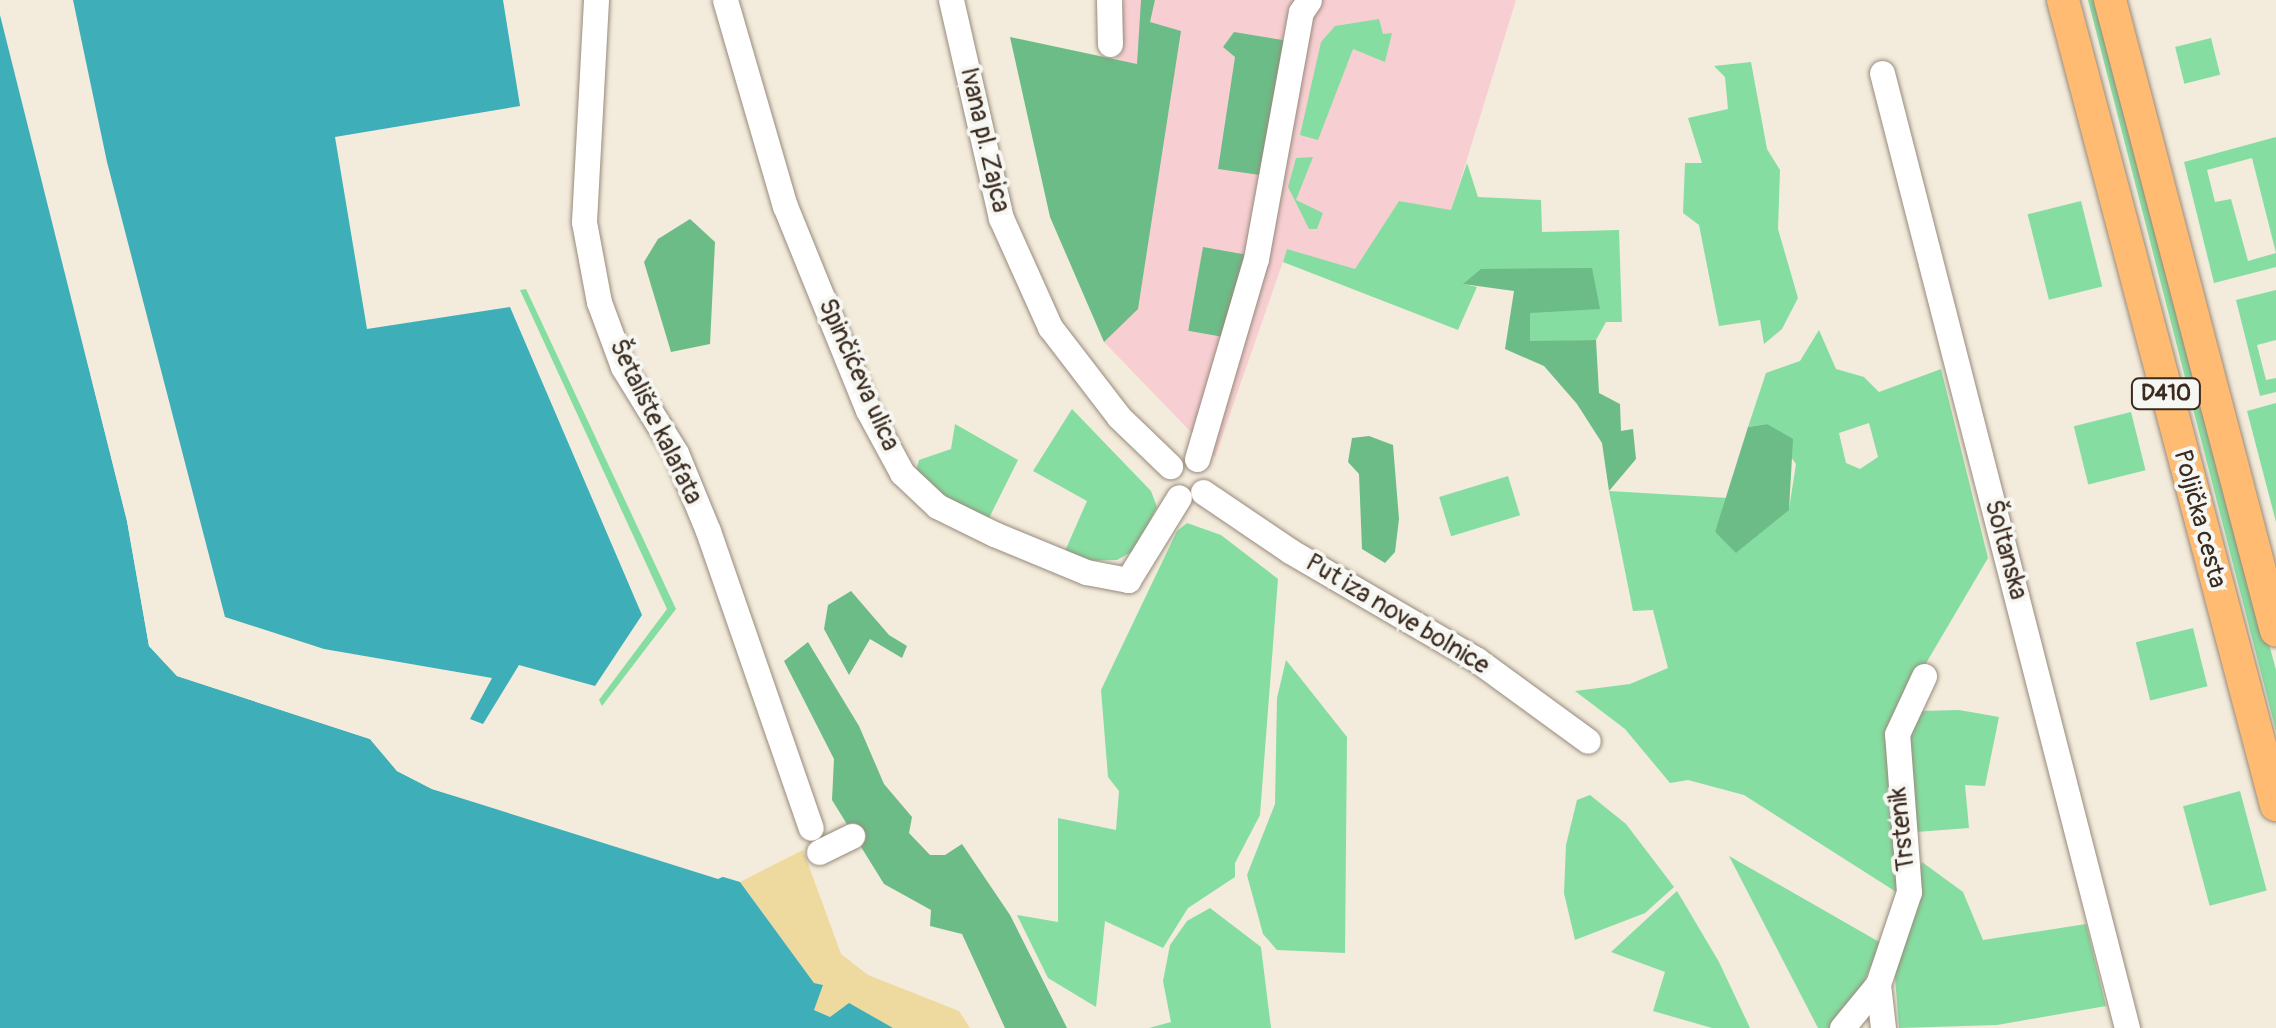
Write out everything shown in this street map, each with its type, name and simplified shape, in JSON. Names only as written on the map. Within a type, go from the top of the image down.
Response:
[{"type":"main road","name":"Poljička cesta","points":[[2063,0],[2276,805]]},
{"type":"main road","name":"Poljička cesta","points":[[2110,0],[2276,631]]},
{"type":"street","name":"Šetalište kalafata","points":[[596,0],[584,222],[599,302],[623,367],[676,453],[815,840],[852,836]]},
{"type":"street","name":"Spinčićeva ulica","points":[[725,0],[785,206],[868,410],[902,473],[937,506],[994,534],[1086,572],[1128,580],[1191,494]]},
{"type":"street","name":"Ivana pl. Zajca","points":[[951,0],[1001,218],[1050,327],[1119,417],[1170,466]]},
{"type":"street","points":[[1109,0],[1110,44]]},
{"type":"street","points":[[1198,459],[1185,457],[1170,466],[1166,482],[1191,494],[1208,475],[1198,459],[1256,260],[1305,6]]},
{"type":"street","name":"Šoltanska","points":[[1882,74],[2127,1028]]},
{"type":"street","name":"Put iza nove bolnice","points":[[1191,494],[1477,660],[1588,741]]},
{"type":"street","name":"Trstenik","points":[[1842,1028],[1878,984],[1909,892],[1897,734],[1924,676]]},
{"type":"street","name":"Trstenik","points":[[1878,984],[1883,1028]]},
{"type":"shaded area","points":[[1124,0],[1516,0],[1451,211],[1399,201],[1355,270],[1287,250],[1215,457],[1104,342],[1100,185]]},
{"type":"green space","points":[[1141,0],[1155,0],[1150,22],[1181,31],[1138,309],[1104,342],[1050,217],[1010,37],[1137,64]]},
{"type":"green space","points":[[2088,0],[2098,0],[2276,670],[2276,731]]},
{"type":"green space","points":[[1379,19],[1383,34],[1392,33],[1385,62],[1353,49],[1318,140],[1300,135],[1321,42],[1335,26]]},
{"type":"green space","points":[[1234,32],[1289,41],[1267,176],[1218,169],[1235,57],[1223,47]]},
{"type":"green space","points":[[2211,38],[2220,75],[2184,84],[2175,47]]},
{"type":"green space","points":[[1751,62],[1767,149],[1780,170],[1778,229],[1798,298],[1782,329],[1764,344],[1760,320],[1719,326],[1699,225],[1683,213],[1685,163],[1702,163],[1688,118],[1728,109],[1725,77],[1714,66]]},
{"type":"green space","points":[[2276,137],[2276,253],[2276,267],[2214,283],[2184,162]],"holes":[[[2252,158],[2276,253],[2248,261],[2231,199],[2215,202],[2207,170]]]},
{"type":"green space","points":[[1313,157],[1296,200],[1323,213],[1317,229],[1309,229],[1288,187],[1296,158]]},
{"type":"green space","points":[[1467,163],[1478,197],[1541,200],[1542,232],[1619,230],[1622,322],[1606,322],[1596,340],[1530,342],[1530,313],[1592,268],[1464,284],[1477,287],[1458,330],[1283,262],[1287,249],[1355,269],[1399,201],[1451,210]]},
{"type":"green space","points":[[2081,201],[2102,286],[2049,300],[2028,214]]},
{"type":"green space","points":[[690,219],[715,242],[710,344],[671,352],[644,262],[658,239]]},
{"type":"green space","points":[[1203,247],[1252,256],[1237,339],[1188,331]]},
{"type":"green space","points":[[1592,268],[1600,309],[1530,313],[1530,341],[1596,340],[1599,393],[1620,404],[1621,431],[1633,429],[1636,459],[1609,491],[1602,443],[1577,404],[1544,366],[1505,349],[1514,291],[1463,284],[1481,269]]},
{"type":"green space","points":[[526,289],[676,609],[602,706],[599,700],[667,609],[520,290]]},
{"type":"green space","points":[[2276,290],[2276,340],[2257,345],[2266,380],[2276,378],[2276,392],[2260,396],[2236,300]]},
{"type":"green space","points":[[1819,330],[1836,369],[1864,377],[1879,392],[1941,369],[1988,558],[1892,721],[1901,895],[1744,795],[1688,780],[1670,783],[1625,729],[1575,691],[1630,684],[1668,668],[1653,610],[1633,611],[1609,491],[1728,498],[1715,532],[1737,552],[1789,509],[1796,464],[1767,424],[1748,427],[1766,373],[1800,361]],"holes":[[[1869,423],[1878,457],[1860,469],[1846,463],[1839,433]]]},
{"type":"green space","points":[[2276,403],[2276,522],[2247,411]]},
{"type":"green space","points":[[1072,409],[1151,491],[1157,507],[1135,550],[1117,560],[1083,561],[1065,551],[1087,501],[1033,471]]},
{"type":"green space","points":[[2131,412],[2146,470],[2088,484],[2074,426]]},
{"type":"green space","points":[[955,424],[1018,460],[987,522],[914,477],[919,460],[951,449]]},
{"type":"green space","points":[[1767,424],[1793,439],[1789,510],[1736,553],[1715,532],[1748,427]]},
{"type":"green space","points":[[1369,436],[1393,445],[1399,519],[1395,552],[1385,563],[1362,549],[1359,474],[1348,462],[1352,438]]},
{"type":"green space","points":[[1508,476],[1520,515],[1451,536],[1439,497]]},
{"type":"green space","points":[[1187,523],[1221,535],[1278,579],[1260,815],[1235,863],[1235,877],[1188,908],[1163,948],[1105,921],[1096,1007],[1048,978],[1017,915],[1058,922],[1058,818],[1116,830],[1119,791],[1108,777],[1101,690],[1177,531]]},
{"type":"green space","points":[[851,591],[889,635],[907,646],[902,658],[870,639],[849,675],[824,629],[828,605]]},
{"type":"green space","points":[[2193,628],[2208,686],[2150,700],[2136,642]]},
{"type":"green space","points":[[808,642],[859,726],[884,784],[912,817],[909,833],[930,855],[945,855],[962,844],[1010,915],[1067,1028],[1005,1028],[962,934],[930,926],[931,910],[884,884],[832,800],[834,759],[784,661]]},
{"type":"green space","points":[[1286,660],[1347,737],[1345,953],[1277,950],[1263,934],[1247,875],[1275,804],[1277,698]]},
{"type":"green space","points":[[1959,710],[1999,717],[1985,786],[1965,785],[1969,828],[1916,832],[1909,735],[1920,711]]},
{"type":"green space","points":[[2240,791],[2267,890],[2210,906],[2183,806]]},
{"type":"green space","points":[[1590,795],[1626,824],[1674,887],[1645,913],[1575,940],[1564,893],[1566,845],[1577,800]]},
{"type":"green space","points":[[1729,856],[1881,943],[1860,991],[1833,1028],[1818,1028]]},
{"type":"green space","points":[[1922,862],[1963,892],[1983,940],[2086,924],[2106,1006],[1997,1025],[1899,1028],[1895,977]]},
{"type":"green space","points":[[1677,891],[1719,962],[1750,1028],[1712,1028],[1653,1011],[1665,972],[1611,952]]},
{"type":"green space","points":[[1210,908],[1261,947],[1271,1028],[1149,1028],[1171,1022],[1163,981],[1170,945],[1187,921]]},
{"type":"sand","points":[[803,850],[841,954],[868,975],[959,1011],[970,1028],[893,1028],[845,1006],[830,1017],[814,1010],[822,985],[814,983],[740,882]]},
{"type":"water","points":[[73,0],[503,0],[520,106],[335,137],[367,329],[510,307],[642,615],[595,686],[519,665],[483,724],[470,719],[492,678],[324,649],[225,617],[107,162]]},
{"type":"water","points":[[0,15],[127,521],[149,646],[177,676],[370,739],[397,771],[432,789],[740,882],[814,983],[823,985],[814,1010],[830,1017],[849,1003],[893,1028],[0,1028]]},
{"type":"pier","points":[[0,10],[53,190],[132,519],[154,643],[180,671],[372,735],[401,767],[434,784],[727,875],[718,879],[432,789],[397,771],[370,739],[177,676],[149,646],[127,521]]}]
